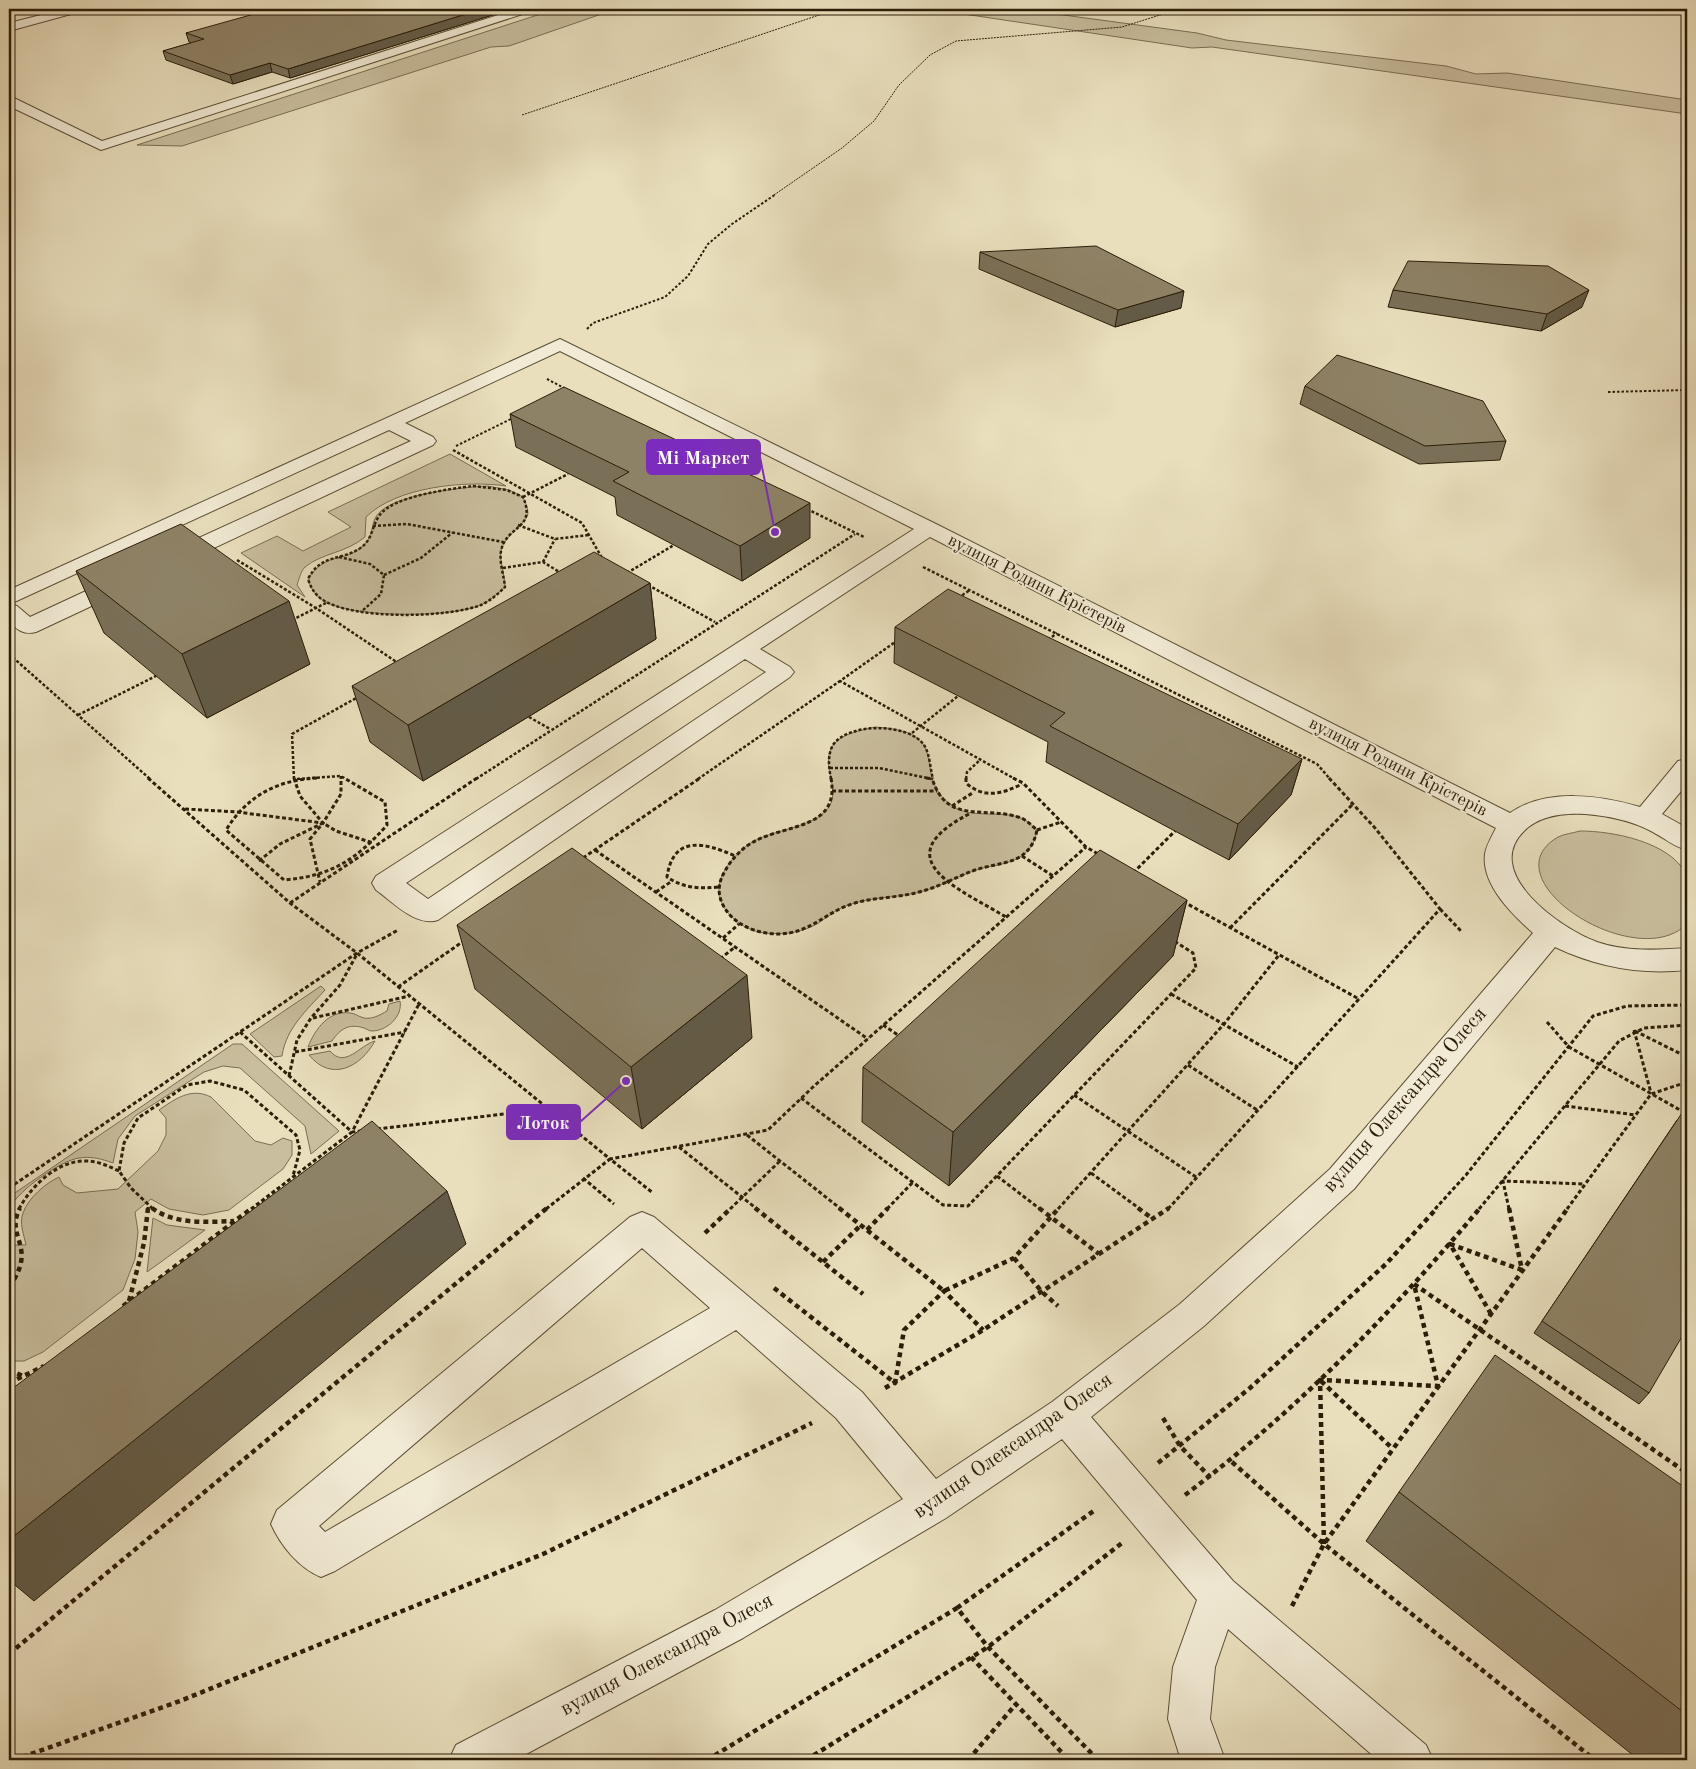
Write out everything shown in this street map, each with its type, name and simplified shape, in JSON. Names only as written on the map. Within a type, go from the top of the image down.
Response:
[{"type":"street","points":[[9,27],[78,9]]},
{"type":"street","points":[[9,101],[101,146],[528,9]]},
{"type":"street","points":[[9,598],[560,344]]},
{"type":"street","name":"вулиця Родини Крістерів","points":[[560,344],[929,528],[1513,826]]},
{"type":"street","points":[[9,611],[28,627],[426,441],[390,423]]},
{"type":"street","points":[[744,650],[782,672],[428,913],[386,882],[929,528]]},
{"type":"street","points":[[1646,818],[1687,767]]},
{"type":"street","points":[[1687,841],[1646,818],[1607,807],[1558,806],[1538,810],[1521,819],[1508,830],[1499,852],[1503,879],[1521,906],[1551,932],[1590,951],[1625,961],[1659,964],[1687,959]]},
{"type":"street","name":"вулиця Олександра Олеся","points":[[471,1760],[729,1624],[932,1504],[1065,1415],[1192,1314],[1342,1179],[1551,932]]},
{"type":"street","points":[[740,1309],[321,1557],[291,1524],[642,1227],[740,1309],[849,1404],[932,1504]]},
{"type":"street","points":[[1065,1415],[1129,1487],[1219,1595],[1411,1760]]},
{"type":"street","points":[[1203,1760],[1189,1719],[1194,1667],[1219,1595]]},
{"type":"path","points":[[522,115],[837,9]]},
{"type":"path","points":[[560,344],[578,338],[593,323],[665,297],[688,276],[708,244],[732,224],[842,148],[874,121],[899,85],[930,55],[956,41],[1122,27],[1179,9]]},
{"type":"path","points":[[1608,392],[1687,390]]},
{"type":"path","points":[[561,395],[570,391]]},
{"type":"path","points":[[451,448],[519,416]]},
{"type":"path","points":[[480,465],[582,522],[603,560]]},
{"type":"path","points":[[524,497],[568,474]]},
{"type":"path","points":[[488,486],[509,490],[524,497],[528,511],[526,519],[504,542],[500,554],[505,586],[481,605],[467,610],[395,616],[360,612],[326,603],[312,591],[308,579],[317,566],[338,556],[356,551],[365,545],[371,538],[374,520],[381,511],[390,506],[459,487],[488,486]]},
{"type":"path","points":[[373,526],[407,524],[504,542]]},
{"type":"path","points":[[518,526],[555,539],[589,535]]},
{"type":"path","points":[[384,575],[411,565],[432,552],[452,533]]},
{"type":"path","points":[[290,903],[320,883],[349,861],[372,843],[387,825],[385,802],[342,776],[294,779],[252,798],[237,812],[226,830],[284,880],[320,875],[349,861],[378,844],[550,728],[856,533]]},
{"type":"path","points":[[543,562],[555,539]]},
{"type":"path","points":[[634,578],[626,573],[674,545]]},
{"type":"path","points":[[338,556],[370,564],[384,575]]},
{"type":"path","points":[[232,557],[316,608],[400,664]]},
{"type":"path","points":[[503,568],[543,562],[564,574]]},
{"type":"path","points":[[360,612],[381,594],[384,575]]},
{"type":"path","points":[[641,582],[715,622]]},
{"type":"path","points":[[954,601],[970,590]]},
{"type":"path","points":[[291,620],[326,603]]},
{"type":"path","points":[[481,605],[488,609]]},
{"type":"path","points":[[1043,644],[1057,633]]},
{"type":"path","points":[[580,861],[905,635]]},
{"type":"path","points":[[9,654],[290,903],[357,953],[610,1159]]},
{"type":"path","points":[[78,715],[156,676]]},
{"type":"path","points":[[840,681],[1023,783],[1086,847],[1102,856]]},
{"type":"path","points":[[366,692],[292,734],[294,779],[300,796],[323,823],[336,831],[378,844]]},
{"type":"path","points":[[912,733],[958,696]]},
{"type":"path","points":[[529,716],[550,728]]},
{"type":"path","points":[[1233,730],[1239,725]]},
{"type":"path","points":[[875,727],[896,728],[912,733],[919,739],[927,751],[936,792],[952,806],[970,813],[1024,819],[1037,830],[1035,842],[1022,856],[915,894],[880,897],[845,906],[816,924],[792,934],[763,933],[739,924],[724,908],[718,888],[723,873],[735,856],[747,845],[769,835],[811,822],[826,813],[833,799],[829,761],[834,744],[854,732],[875,727]]},
{"type":"path","points":[[980,760],[967,772],[966,783],[974,792],[991,796],[1007,792],[1023,783]]},
{"type":"path","points":[[830,768],[879,768],[933,779]]},
{"type":"path","points":[[320,883],[320,875],[310,839],[323,823],[341,794],[342,776]]},
{"type":"path","points":[[832,790],[936,792]]},
{"type":"path","points":[[952,806],[974,792]]},
{"type":"path","points":[[1230,928],[1353,804]]},
{"type":"path","points":[[184,809],[237,812],[323,823]]},
{"type":"path","points":[[970,813],[951,822],[934,839],[929,855],[933,869],[1006,917]]},
{"type":"path","points":[[1037,830],[1061,822]]},
{"type":"path","points":[[259,860],[280,844],[323,823]]},
{"type":"path","points":[[1133,873],[1175,831]]},
{"type":"path","points":[[718,888],[695,889],[677,885],[667,877],[667,863],[676,851],[695,844],[716,846],[735,856]]},
{"type":"path","points":[[9,1654],[583,1178],[610,1159],[768,1130],[883,1025],[1086,847]]},
{"type":"path","points":[[596,850],[868,1039]]},
{"type":"path","points":[[1022,856],[1053,876]]},
{"type":"path","points":[[1125,869],[1141,878]]},
{"type":"path","points":[[656,892],[672,881]]},
{"type":"path","points":[[1185,911],[1191,906]]},
{"type":"path","points":[[1440,908],[1461,931]]},
{"type":"path","points":[[9,1188],[357,953],[428,913]]},
{"type":"path","points":[[722,938],[739,924]]},
{"type":"path","points":[[398,987],[469,938]]},
{"type":"path","points":[[801,1098],[943,1205],[968,1206],[1196,968],[1193,953],[1169,938]]},
{"type":"path","points":[[714,965],[735,947]]},
{"type":"path","points":[[289,1076],[298,1040],[311,1018],[340,985],[357,953]]},
{"type":"path","points":[[895,1383],[904,1330],[944,1291],[1014,1258],[1224,1024],[1279,955]]},
{"type":"path","points":[[1171,994],[1298,1067]]},
{"type":"path","points":[[311,1018],[410,996]]},
{"type":"path","points":[[121,1308],[352,1132],[419,1004]]},
{"type":"path","points":[[707,1760],[957,1608],[1129,1487],[1250,1388],[1386,1264],[1466,1175],[1593,1016],[1607,1009],[1626,1005],[1687,1006]]},
{"type":"path","points":[[1547,1022],[1569,1047],[1687,1114]]},
{"type":"path","points":[[883,1025],[907,1041]]},
{"type":"path","points":[[806,1760],[988,1647],[1154,1518],[1232,1462],[1320,1380],[1450,1244],[1619,1041],[1634,1030],[1656,1025],[1687,1025]]},
{"type":"path","points":[[1634,1030],[1687,1057]]},
{"type":"path","points":[[1634,1030],[1651,1094]]},
{"type":"path","points":[[240,1032],[352,1132],[362,1131]]},
{"type":"path","points":[[294,1052],[405,1032]]},
{"type":"path","points":[[1188,1065],[1258,1110]]},
{"type":"path","points":[[119,1171],[124,1143],[138,1118],[187,1085],[210,1081],[244,1090],[296,1135],[300,1150],[293,1177]]},
{"type":"path","points":[[1274,1642],[1324,1544],[1651,1094],[1687,1082]]},
{"type":"path","points":[[1074,1095],[1196,1177]]},
{"type":"path","points":[[1564,1106],[1636,1115]]},
{"type":"path","points":[[372,1130],[548,1109]]},
{"type":"path","points":[[746,1134],[944,1291],[983,1330]]},
{"type":"path","points":[[678,1146],[863,1294]]},
{"type":"path","points":[[9,1287],[18,1275],[24,1255],[14,1225],[24,1199],[43,1180],[77,1161],[101,1162],[119,1171],[130,1189],[148,1206],[160,1214],[192,1222],[234,1221]]},
{"type":"path","points":[[704,1233],[780,1161]]},
{"type":"path","points":[[1090,1173],[1153,1218]]},
{"type":"path","points":[[997,1176],[1099,1254]]},
{"type":"path","points":[[1503,1181],[1585,1184]]},
{"type":"path","points":[[1503,1181],[1522,1270]]},
{"type":"path","points":[[867,1230],[913,1182]]},
{"type":"path","points":[[129,1302],[142,1258],[148,1224],[148,1206]]},
{"type":"path","points":[[823,1262],[861,1225]]},
{"type":"path","points":[[1450,1244],[1522,1270]]},
{"type":"path","points":[[1450,1244],[1491,1314]]},
{"type":"path","points":[[1014,1258],[1042,1292],[1058,1306]]},
{"type":"path","points":[[1414,1283],[1687,1473]]},
{"type":"path","points":[[1414,1283],[1438,1386]]},
{"type":"path","points":[[146,1289],[152,1296]]},
{"type":"path","points":[[9,1383],[46,1365]]},
{"type":"path","points":[[9,1370],[23,1376]]},
{"type":"path","points":[[1320,1380],[1438,1386]]},
{"type":"path","points":[[1320,1380],[1392,1448]]},
{"type":"path","points":[[1320,1380],[1324,1544]]},
{"type":"path","points":[[1163,1418],[1180,1446],[1210,1477]]},
{"type":"path","points":[[1232,1462],[1324,1544],[1595,1760]]},
{"type":"path","points":[[957,1608],[988,1647],[1098,1760]]},
{"type":"path","points":[[971,1657],[1069,1760]]},
{"type":"path","points":[[968,1760],[1016,1704]]},
{"type":"shaded area","points":[[556,9],[616,9],[509,46],[491,47],[182,146],[137,145]]},
{"type":"shaded area","points":[[930,9],[1019,9],[1197,33],[1226,40],[1446,66],[1476,74],[1507,73],[1687,100],[1687,114],[1212,47],[1192,48]]},
{"type":"shaded area","points":[[450,454],[506,486],[471,484],[432,488],[413,492],[379,507],[366,517],[365,537],[305,567],[297,585],[305,597],[241,553],[277,536],[303,551],[351,527],[328,512]]},
{"type":"shaded area","points":[[488,486],[509,490],[523,497],[528,513],[524,521],[506,540],[501,551],[505,587],[481,605],[467,609],[426,614],[379,613],[339,607],[322,600],[312,589],[308,579],[315,571],[327,561],[352,553],[365,544],[371,534],[374,520],[381,511],[390,505],[432,492]]},
{"type":"shaded area","points":[[875,727],[900,731],[916,737],[924,746],[933,780],[939,793],[959,810],[978,814],[1008,815],[1028,822],[1037,830],[1031,847],[1023,855],[1012,861],[976,870],[924,891],[854,903],[834,912],[811,927],[798,931],[779,934],[765,933],[740,924],[727,912],[720,896],[720,881],[728,865],[751,843],[817,818],[828,808],[832,798],[829,754],[834,744],[843,737]]},
{"type":"shaded area","points":[[1580,831],[1608,833],[1639,840],[1654,846],[1678,863],[1686,874],[1689,891],[1687,924],[1664,937],[1635,938],[1605,930],[1576,915],[1554,896],[1541,875],[1541,855],[1558,837]]},
{"type":"shaded area","points":[[321,986],[325,990],[293,1028],[284,1046],[282,1056],[274,1057],[250,1034]]},
{"type":"shaded area","points":[[400,1001],[399,1012],[393,1022],[383,1028],[372,1031],[354,1026],[345,1028],[332,1041],[308,1047],[319,1028],[329,1018],[342,1013],[351,1013],[364,1018],[371,1018],[387,1011],[389,1004]]},
{"type":"shaded area","points":[[375,1041],[369,1050],[353,1064],[336,1070],[326,1068],[309,1055],[330,1051],[341,1058],[347,1057]]},
{"type":"shaded area","points":[[233,1044],[242,1044],[339,1131],[311,1154],[305,1126],[240,1068],[223,1066],[204,1072],[135,1116],[118,1139],[113,1163],[96,1158],[83,1157],[62,1164],[41,1177],[22,1193],[11,1207],[9,1216],[9,1197]]},
{"type":"shaded area","points":[[190,1094],[204,1094],[211,1097],[255,1141],[271,1145],[283,1138],[292,1141],[292,1155],[283,1169],[229,1210],[203,1215],[169,1209],[151,1199],[135,1212],[138,1232],[135,1259],[123,1290],[43,1352],[24,1361],[9,1360],[9,1221],[14,1245],[26,1245],[22,1229],[25,1207],[38,1192],[59,1177],[63,1185],[77,1193],[118,1189],[158,1151],[166,1135],[166,1118],[159,1110],[171,1102]]},
{"type":"shaded area","points":[[153,1218],[167,1225],[205,1230],[147,1272]]},
{"type":"building","points":[[272,9],[482,9],[288,69],[270,63],[230,75],[163,51],[204,39],[186,33]]},
{"type":"building","points":[[1096,246],[1184,291],[1118,310],[980,252]]},
{"type":"building","points":[[1408,261],[1548,266],[1589,290],[1547,314],[1393,290]]},
{"type":"building","points":[[1337,355],[1483,401],[1506,441],[1425,446],[1305,386]]},
{"type":"building","points":[[564,387],[810,503],[740,546],[613,481],[629,472],[510,414]]},
{"type":"building","points":[[181,524],[289,601],[182,654],[76,571]]},
{"type":"building","points":[[594,552],[650,583],[408,725],[352,686]]},
{"type":"building","points":[[948,589],[1302,759],[1238,824],[1050,726],[1065,713],[895,627]]},
{"type":"building","points":[[572,848],[747,975],[631,1067],[457,925]]},
{"type":"building","points":[[1100,850],[1187,900],[953,1132],[863,1067]]},
{"type":"building","points":[[1686,1107],[1687,1328],[1649,1393],[1542,1321]]},
{"type":"building","points":[[372,1121],[447,1191],[9,1540],[9,1391]]},
{"type":"building","points":[[1495,1355],[1687,1489],[1687,1715],[1399,1492]]},
{"type":"building","points":[[992,1755],[997,1760],[988,1760]]},
{"type":"place","name":"Мі Маркет","points":[[775,532]]},
{"type":"place","name":"Лоток","points":[[626,1081]]}]
